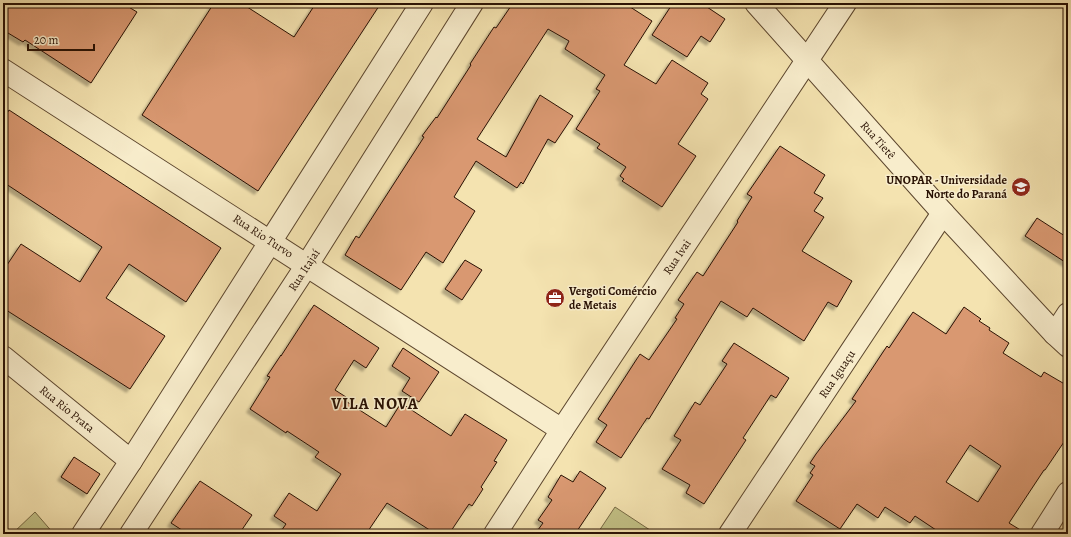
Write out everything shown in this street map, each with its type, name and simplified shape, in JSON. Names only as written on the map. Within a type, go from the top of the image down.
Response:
[{"type":"street","points":[[84,534],[422,3]]},
{"type":"street","name":"Rua Itajaí","points":[[132,534],[307,265],[472,3]]},
{"type":"street","name":"Rua Tietê","points":[[756,3],[943,213],[1061,340]]},
{"type":"street","name":"Rua Ivai","points":[[495,534],[562,430],[808,61],[845,3]]},
{"type":"street","name":"Rua Rio Turvo","points":[[3,70],[562,430]]},
{"type":"street","name":"Rua Iguaçu","points":[[730,534],[943,213]]},
{"type":"street","points":[[1061,340],[1068,314]]},
{"type":"street","name":"Rua Rio Prata","points":[[3,357],[131,461]]},
{"type":"street","points":[[1042,534],[1068,493]]},
{"type":"shaded area","points":[[615,507],[656,534],[597,534]]},
{"type":"shaded area","points":[[35,512],[54,534],[12,534]]},
{"type":"building","points":[[3,3],[122,3],[137,12],[91,83],[25,40],[23,42],[3,30]]},
{"type":"building","points":[[214,3],[241,3],[294,37],[316,3],[381,3],[258,191],[142,115]]},
{"type":"building","points":[[513,3],[624,3],[652,21],[624,65],[656,84],[672,60],[708,83],[701,94],[708,99],[678,144],[696,156],[662,207],[622,181],[624,179],[620,176],[626,167],[597,148],[600,144],[576,129],[600,91],[596,89],[605,75],[565,49],[569,41],[548,29],[477,139],[506,157],[540,95],[573,116],[555,143],[548,139],[523,184],[521,182],[517,188],[476,161],[454,197],[475,211],[443,263],[426,252],[401,290],[345,255],[356,236],[359,238],[424,137],[422,136],[436,117],[437,118],[494,27],[496,28]]},
{"type":"building","points":[[673,3],[701,3],[725,19],[710,42],[701,36],[687,57],[652,35]]},
{"type":"building","points":[[9,110],[221,248],[186,302],[129,264],[106,298],[165,336],[130,389],[3,308],[3,271],[21,244],[80,282],[102,247],[3,182],[3,120]]},
{"type":"building","points":[[780,146],[825,175],[814,193],[823,198],[814,211],[824,217],[802,251],[852,281],[837,307],[828,302],[804,341],[753,308],[747,317],[721,301],[649,419],[647,418],[621,458],[596,442],[607,425],[598,419],[640,354],[649,360],[677,319],[675,318],[684,304],[678,300],[697,272],[703,276],[738,222],[737,221],[752,197],[747,194]]},
{"type":"building","points":[[1037,218],[1068,238],[1068,264],[1025,236]]},
{"type":"building","points":[[465,260],[482,270],[462,300],[445,289]]},
{"type":"building","points":[[314,305],[379,348],[366,368],[354,360],[335,390],[346,397],[344,400],[386,427],[401,403],[451,436],[465,414],[507,440],[494,461],[497,462],[481,487],[483,489],[472,506],[469,504],[449,534],[436,534],[387,503],[366,534],[279,534],[286,524],[274,516],[289,493],[317,511],[341,474],[315,457],[319,452],[287,431],[286,433],[250,409],[270,377],[267,376]]},
{"type":"building","points":[[964,307],[981,319],[979,321],[990,328],[989,330],[1009,343],[1003,353],[1041,377],[1044,372],[1068,386],[1068,436],[1009,523],[1027,534],[942,534],[915,516],[910,523],[885,507],[878,518],[857,504],[840,529],[796,501],[813,475],[810,473],[815,466],[810,463],[856,401],[852,399],[887,346],[889,348],[913,312],[946,334]],"holes":[[[970,445],[1001,466],[978,502],[946,482]]]},
{"type":"building","points":[[734,343],[789,378],[776,398],[771,395],[743,438],[746,440],[704,504],[686,493],[690,485],[662,469],[681,440],[674,436],[695,402],[700,405],[727,364],[722,361]]},
{"type":"building","points":[[403,348],[439,372],[419,402],[402,391],[410,378],[392,366]]},
{"type":"building","points":[[74,457],[100,474],[87,494],[61,477]]},
{"type":"building","points":[[580,471],[606,488],[575,534],[535,534],[543,523],[538,520],[552,500],[548,497],[561,475],[573,482]]},
{"type":"building","points":[[200,481],[252,515],[239,534],[188,534],[171,523]]},
{"type":"place","name":"UNOPAR - Universidade Norte do Paraná","points":[[1021,187]]},
{"type":"place","name":"Vergoti Comércio de Metais","points":[[555,298]]},
{"type":"district","name":"VILA NOVA","points":[[375,404]]}]
